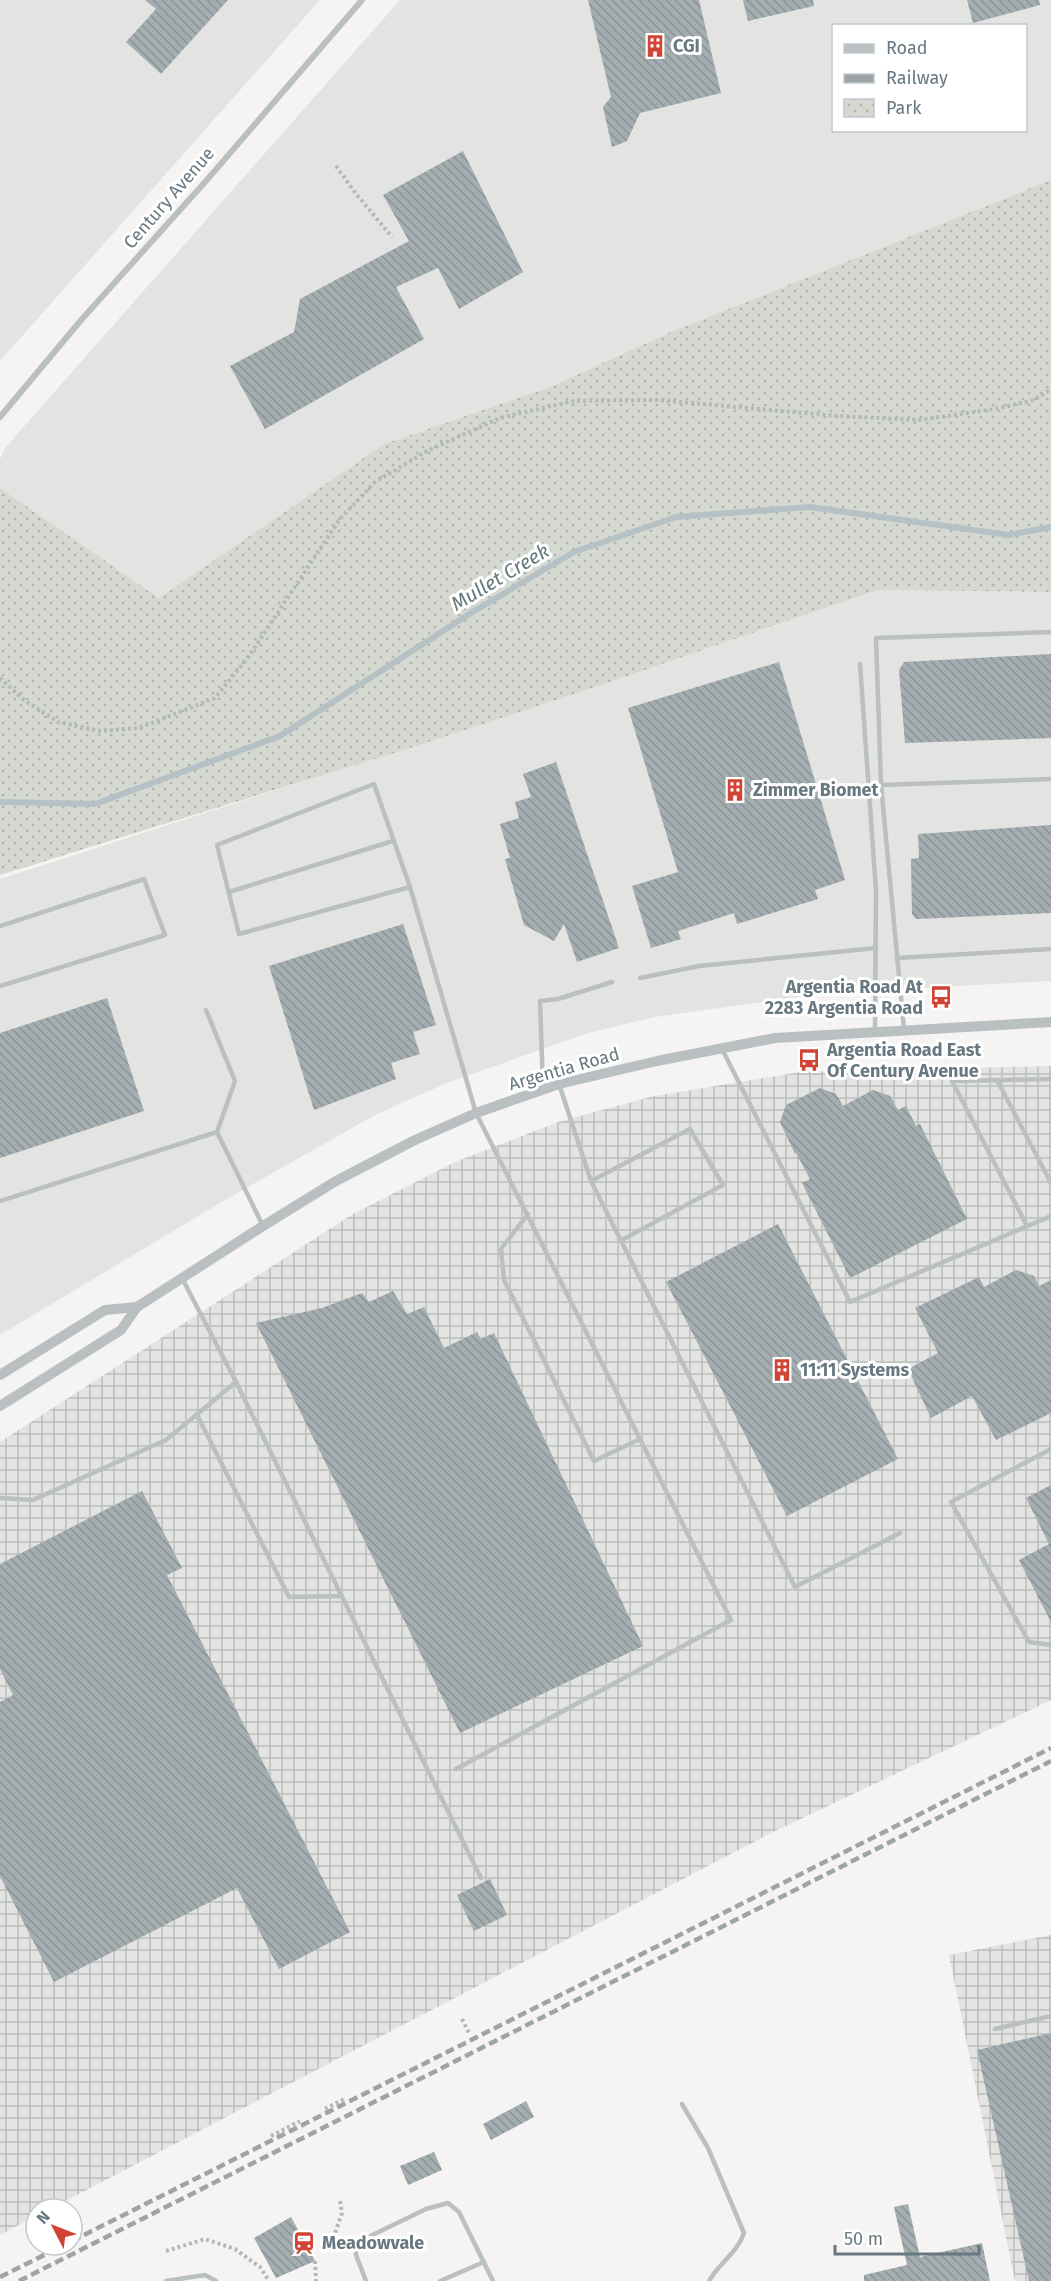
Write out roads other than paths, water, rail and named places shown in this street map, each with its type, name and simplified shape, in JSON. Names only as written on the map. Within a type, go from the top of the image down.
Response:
[{"type":"street","name":"Century Avenue","points":[[0,417],[82,319],[206,181],[362,0]]},
{"type":"street","name":"Argentia Road","points":[[0,1406],[121,1330],[137,1307],[263,1226],[336,1182],[416,1140],[476,1113],[559,1084],[657,1061],[775,1038],[1051,1022]]},
{"type":"street","name":"Argentia Road","points":[[0,1375],[105,1310],[137,1307]]},
{"type":"lane","points":[[904,1030],[881,785],[876,638],[1051,632]]},
{"type":"lane","points":[[860,664],[876,891],[875,1032]]},
{"type":"lane","points":[[881,785],[1051,778]]},
{"type":"lane","points":[[410,887],[239,934],[218,845],[374,784],[410,887],[476,1113],[731,1620],[456,1769]]},
{"type":"lane","points":[[229,892],[393,841]]},
{"type":"lane","points":[[0,926],[144,879],[165,935],[0,986]]},
{"type":"lane","points":[[640,978],[699,966],[876,948]]},
{"type":"lane","points":[[897,958],[1051,949]]},
{"type":"lane","points":[[543,1090],[540,1001],[558,999],[612,982]]},
{"type":"lane","points":[[206,1010],[235,1081],[217,1132],[263,1226]]},
{"type":"lane","points":[[722,1049],[850,1302],[1051,1216]]},
{"type":"lane","points":[[1027,1226],[952,1081],[1051,1079]]},
{"type":"lane","points":[[997,1080],[1051,1183]]},
{"type":"lane","points":[[559,1084],[591,1181],[620,1241],[644,1282],[795,1587],[900,1533]]},
{"type":"lane","points":[[591,1181],[690,1130],[723,1185],[620,1241]]},
{"type":"lane","points":[[0,1201],[217,1132]]},
{"type":"lane","points":[[528,1214],[501,1249],[504,1280],[594,1461],[640,1439]]},
{"type":"lane","points":[[182,1278],[236,1382],[481,1878]]},
{"type":"lane","points":[[0,1498],[33,1500],[166,1440],[236,1382]]},
{"type":"lane","points":[[197,1414],[290,1597],[342,1596]]},
{"type":"lane","points":[[1051,1449],[951,1502],[1029,1642],[1051,1645]]},
{"type":"lane","points":[[995,2029],[1051,2016]]},
{"type":"lane","points":[[682,2104],[708,2148],[744,2233],[741,2243],[716,2268],[709,2281]]},
{"type":"lane","points":[[366,2281],[356,2255],[356,2243],[426,2209],[448,2204],[459,2212],[492,2281]]},
{"type":"lane","points":[[440,2281],[484,2262]]},
{"type":"lane","points":[[166,2281],[205,2275],[216,2281]]},
{"type":"waterway","name":"Mullet Creek","points":[[0,802],[95,804],[280,736],[471,613],[574,552],[676,517],[810,507],[1009,535],[1051,527]]},
{"type":"railway","points":[[84,2235],[1051,1748]]},
{"type":"railway","points":[[19,2281],[1051,1761]]},
{"type":"railway","points":[[0,2277],[40,2257]]},
{"type":"place","name":"CGI","points":[[655,46]]},
{"type":"place","name":"Zimmer Biomet","points":[[735,790]]},
{"type":"place","name":"Argentia Road At 2283 Argentia Road","points":[[941,997]]},
{"type":"place","name":"Argentia Road East Of Century Avenue","points":[[809,1060]]},
{"type":"place","name":"11:11 Systems","points":[[782,1370]]},
{"type":"place","name":"Meadowvale","points":[[304,2243]]}]
